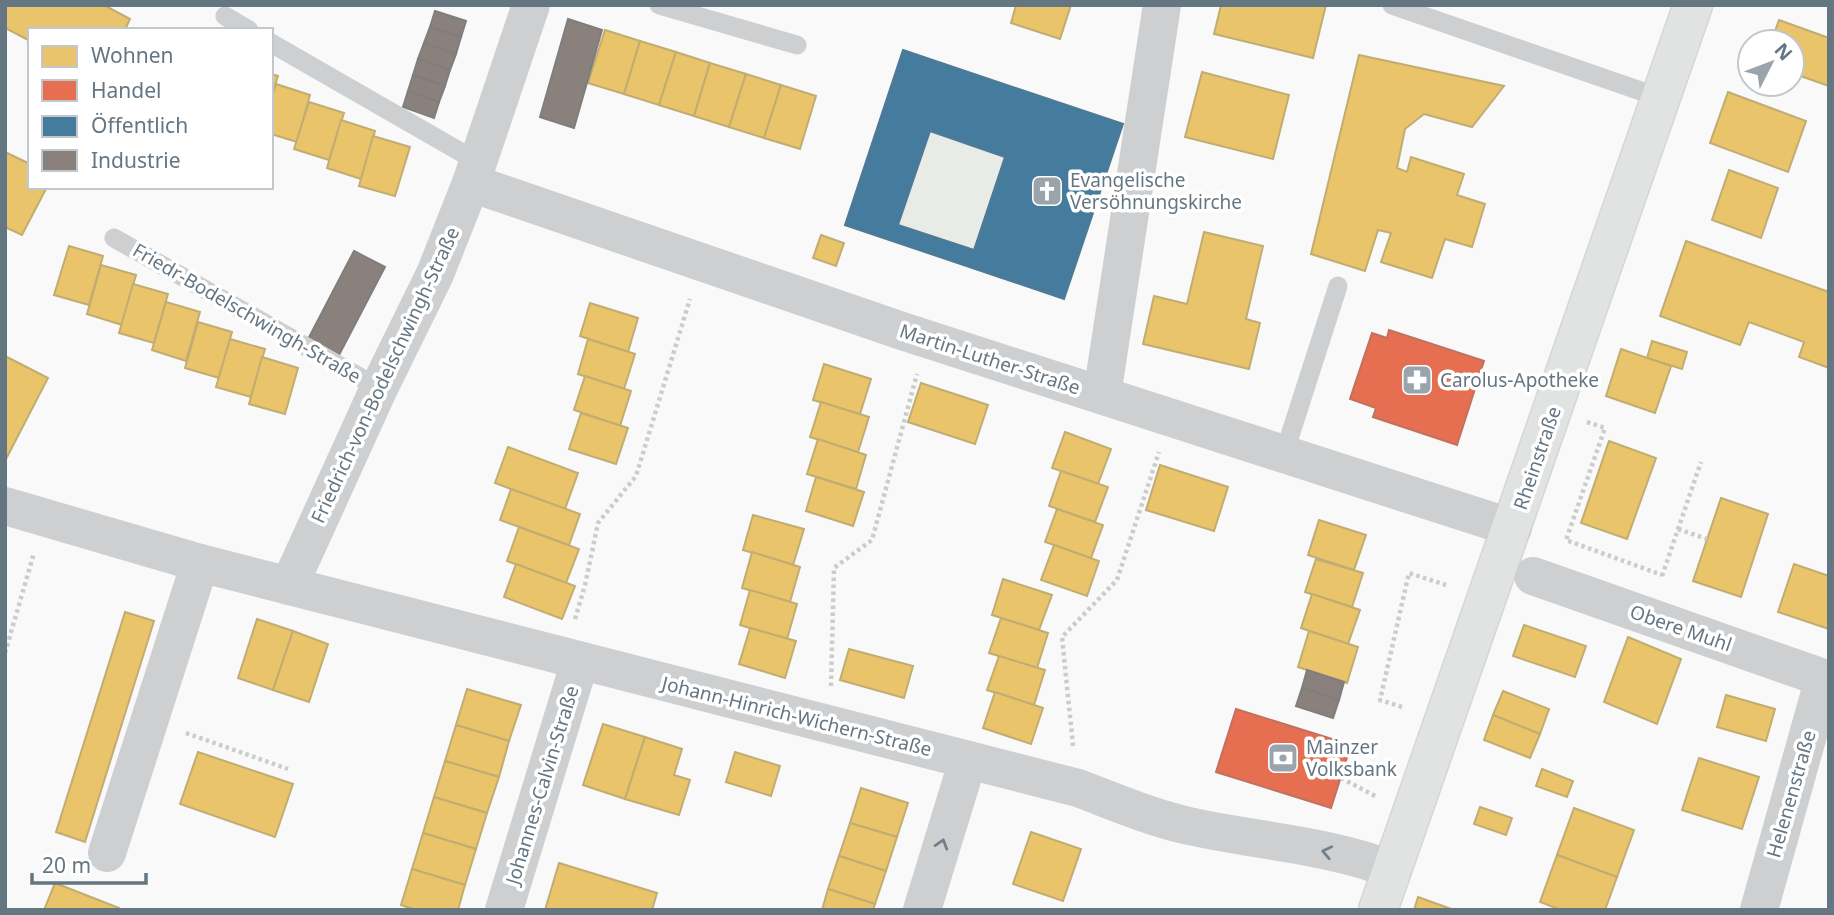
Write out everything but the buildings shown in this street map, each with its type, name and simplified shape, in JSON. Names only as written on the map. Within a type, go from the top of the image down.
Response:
[{"type":"main road","name":"Rheinstraße","points":[[1378,910],[1693,5]]},
{"type":"street","name":"Friedrich-von-Bodelschwingh-Straße","points":[[289,586],[379,388],[435,274],[474,172],[531,5]]},
{"type":"street","points":[[1102,395],[1162,5]]},
{"type":"street","name":"Martin-Luther-Straße","points":[[474,172],[702,261],[926,339],[1513,528]]},
{"type":"street","name":"Johann-Hinrich-Wichern-Straße","points":[[5,506],[289,586],[1077,788],[1187,826],[1368,860],[1393,870]]},
{"type":"street","points":[[107,853],[200,562]]},
{"type":"street","name":"Obere Muhl","points":[[1533,576],[1826,679]]},
{"type":"street","name":"Johannes-Calvin-Straße","points":[[504,910],[572,658]]},
{"type":"street","name":"Helenenstraße","points":[[1759,910],[1826,679]]},
{"type":"street","points":[[922,910],[968,760]]},
{"type":"lane","points":[[659,5],[797,45]]},
{"type":"lane","points":[[1392,5],[1661,98]]},
{"type":"lane","points":[[225,16],[246,28]]},
{"type":"lane","points":[[273,44],[474,172]]},
{"type":"lane","name":"Friedr-Bodelschwingh-Straße","points":[[114,238],[379,388]]},
{"type":"lane","points":[[1284,454],[1338,286]]},
{"type":"path","points":[[572,658],[598,523],[636,476],[702,261]]},
{"type":"path","points":[[830,725],[834,568],[872,540],[926,339]]},
{"type":"path","points":[[1077,788],[1062,637],[1117,580],[1170,418]]},
{"type":"path","points":[[1605,428],[1566,540],[1662,575]]},
{"type":"path","points":[[1647,616],[1701,462]]},
{"type":"path","points":[[5,653],[45,517]]},
{"type":"path","points":[[1678,529],[1707,539]]},
{"type":"path","points":[[1402,707],[1380,700],[1409,573],[1446,585]]},
{"type":"path","points":[[149,720],[288,769]]},
{"type":"path","points":[[1341,778],[1388,802]]},
{"type":"shaded area","points":[[930,131],[1005,157],[974,250],[899,225]]},
{"type":"place","name":"Evangelische Versöhnungskirche","points":[[1047,191]]},
{"type":"place","name":"Carolus-Apotheke","points":[[1417,380]]},
{"type":"place","name":"Mainzer Volksbank","points":[[1283,758]]}]
